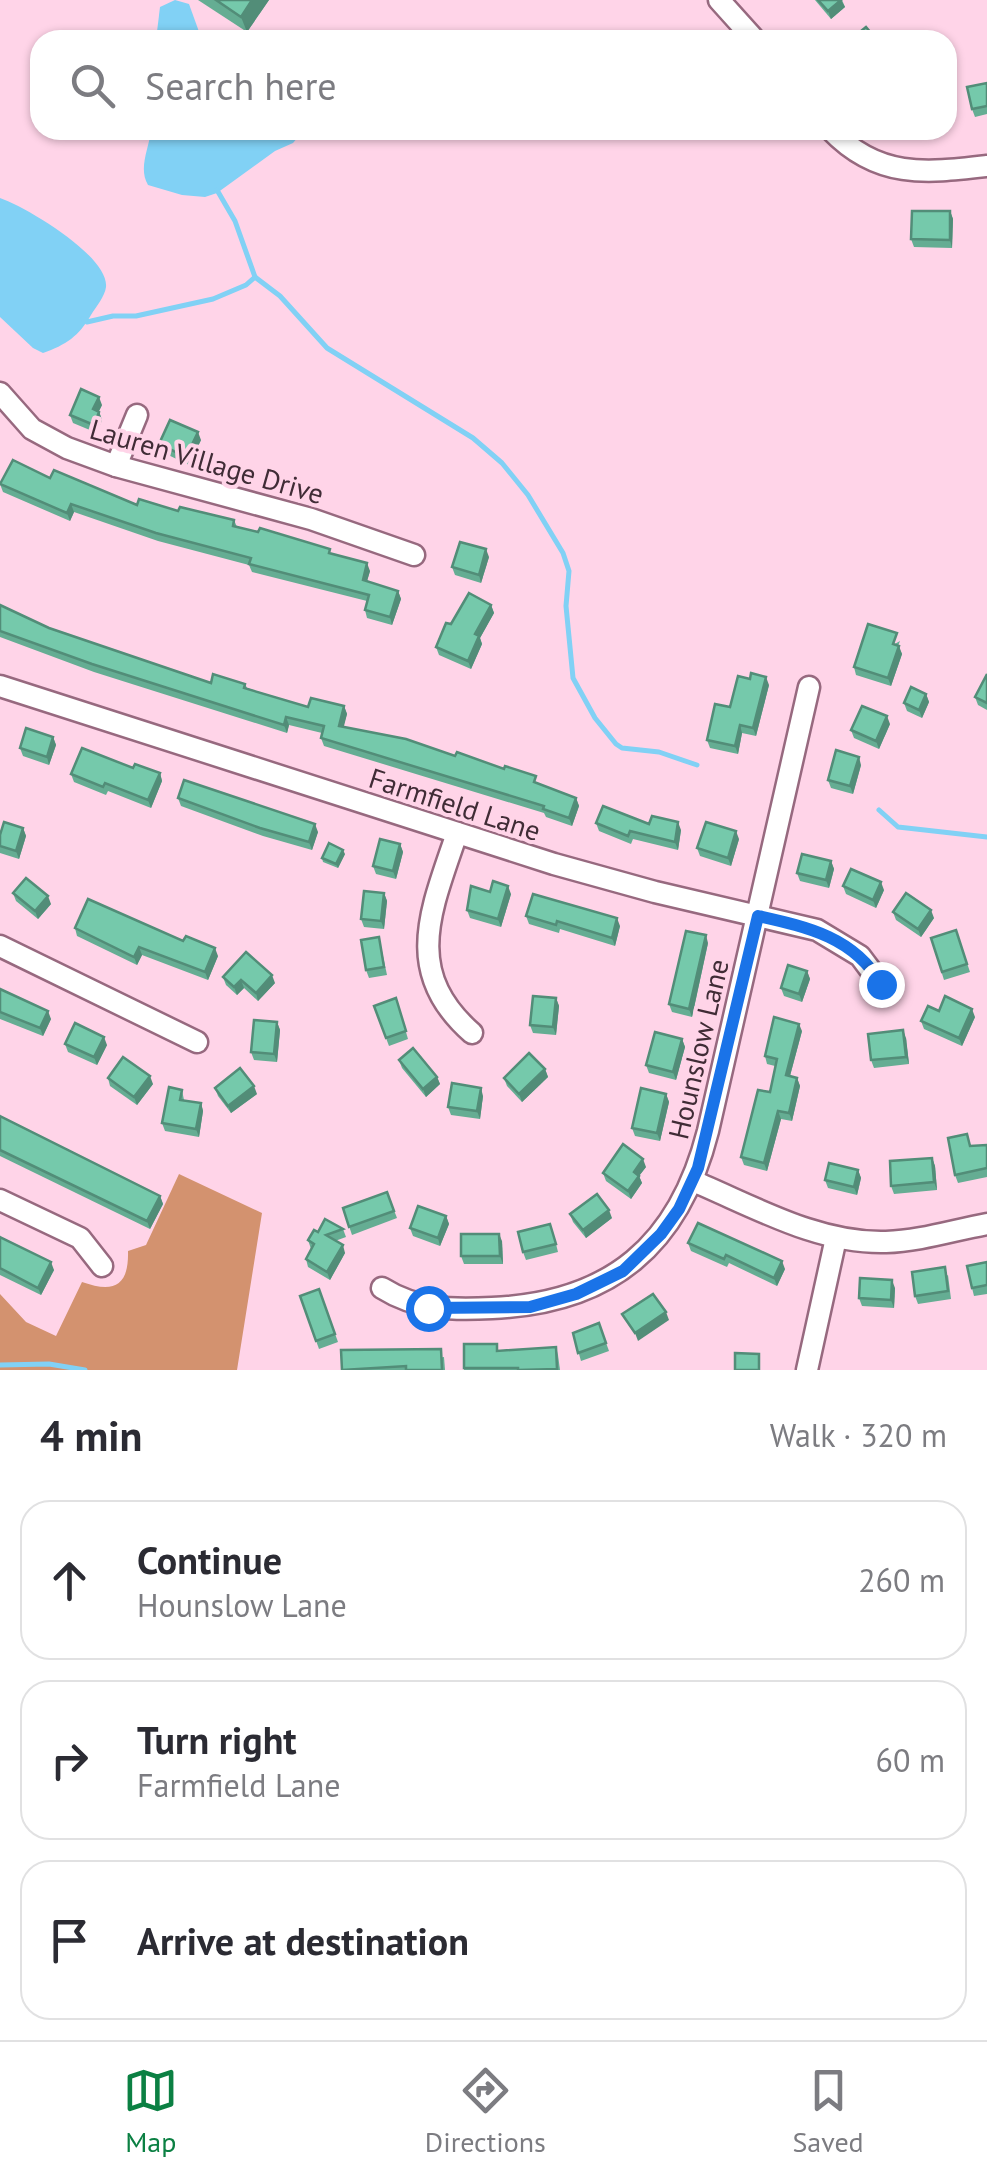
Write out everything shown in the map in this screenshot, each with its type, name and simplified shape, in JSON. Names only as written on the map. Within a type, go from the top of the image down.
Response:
[{"type":"street","points":[[720,0],[746,30]]},
{"type":"street","points":[[845,140],[868,157],[905,171],[926,173],[987,166]]},
{"type":"street","name":"Lauren Village Drive","points":[[0,393],[32,429],[67,448],[116,466],[311,519],[414,555]]},
{"type":"street","points":[[116,466],[137,414]]},
{"type":"street","name":"Hounslow Lane","points":[[382,1288],[428,1308],[530,1307],[576,1294],[623,1271],[643,1254],[679,1209],[693,1181],[758,916],[808,686]]},
{"type":"street","name":"Farmfield Lane","points":[[0,687],[612,881],[829,936],[860,956],[881,984]]},
{"type":"street","points":[[457,833],[430,912],[428,959],[440,996],[472,1033]]},
{"type":"street","points":[[0,946],[197,1042]]},
{"type":"street","points":[[693,1181],[836,1238],[900,1241],[987,1224]]},
{"type":"street","points":[[0,1200],[80,1238],[102,1266]]},
{"type":"street","points":[[807,1370],[836,1238]]},
{"type":"shaded area","points":[[179,1174],[262,1213],[237,1370],[0,1370],[0,1294],[26,1322],[56,1336],[82,1282],[110,1287],[122,1280],[128,1251],[146,1245]]},
{"type":"water","points":[[175,0],[189,4],[198,30],[157,30],[160,7]]},
{"type":"water","points":[[149,140],[296,140],[217,193],[205,197],[148,185],[144,165]]},
{"type":"water","points":[[0,198],[64,234],[94,261],[103,275],[104,294],[82,329],[65,343],[43,353],[0,317]]},
{"type":"building","points":[[216,0],[252,0],[241,17]]},
{"type":"building","points":[[818,0],[841,0],[828,11]]},
{"type":"building","points":[[987,83],[987,106],[972,109],[967,87]]},
{"type":"building","points":[[912,211],[950,211],[950,240],[911,239]]},
{"type":"building","points":[[81,389],[99,397],[93,409],[99,412],[94,425],[70,415]]},
{"type":"building","points":[[170,420],[198,432],[186,457],[159,444]]},
{"type":"building","points":[[13,460],[50,478],[54,470],[137,505],[139,499],[178,511],[180,507],[234,520],[233,526],[258,532],[260,528],[367,563],[363,580],[398,591],[390,617],[365,610],[369,595],[249,564],[251,558],[156,533],[71,504],[67,513],[0,484]]},
{"type":"building","points":[[460,542],[486,549],[479,575],[452,567]]},
{"type":"building","points":[[469,593],[491,605],[475,634],[479,636],[468,661],[436,647],[446,623],[451,624]]},
{"type":"building","points":[[0,605],[49,628],[211,683],[213,674],[245,684],[244,688],[308,707],[311,698],[344,706],[339,726],[406,739],[536,776],[534,782],[576,798],[569,818],[543,809],[544,806],[321,738],[324,726],[286,717],[284,725],[0,631]]},
{"type":"building","points":[[868,624],[897,633],[893,644],[899,646],[888,678],[854,667]]},
{"type":"building","points":[[751,673],[766,677],[753,728],[740,725],[735,746],[707,740],[715,704],[730,707],[738,676],[750,679]]},
{"type":"building","points":[[987,674],[987,703],[975,697]]},
{"type":"building","points":[[911,687],[926,694],[919,710],[904,703]]},
{"type":"building","points":[[862,706],[887,716],[876,741],[851,730]]},
{"type":"building","points":[[26,728],[53,737],[47,757],[20,748]]},
{"type":"building","points":[[82,748],[133,768],[135,764],[160,773],[148,800],[71,774]]},
{"type":"building","points":[[836,750],[859,757],[850,786],[828,780]]},
{"type":"building","points":[[184,780],[315,824],[309,842],[178,798]]},
{"type":"building","points":[[603,806],[649,824],[652,816],[678,822],[675,842],[630,831],[628,836],[596,823]]},
{"type":"building","points":[[4,822],[23,828],[16,851],[0,846]]},
{"type":"building","points":[[706,822],[736,831],[728,858],[697,848]]},
{"type":"building","points":[[380,839],[400,844],[393,871],[373,866]]},
{"type":"building","points":[[329,843],[343,850],[336,864],[322,858]]},
{"type":"building","points":[[802,854],[831,861],[826,880],[797,873]]},
{"type":"building","points":[[851,869],[881,882],[873,900],[843,886]]},
{"type":"building","points":[[26,878],[48,896],[35,911],[13,893]]},
{"type":"building","points":[[493,881],[508,886],[498,919],[467,910],[471,886],[490,892]]},
{"type":"building","points":[[364,891],[384,893],[381,921],[361,919]]},
{"type":"building","points":[[906,893],[931,910],[918,929],[893,912]]},
{"type":"building","points":[[533,894],[617,918],[612,938],[526,916]]},
{"type":"building","points":[[88,899],[183,941],[186,936],[215,948],[205,972],[139,947],[134,957],[75,928]]},
{"type":"building","points":[[956,930],[967,964],[942,972],[931,938]]},
{"type":"building","points":[[686,931],[706,935],[689,1009],[669,1004]]},
{"type":"building","points":[[379,937],[384,967],[366,970],[361,940]]},
{"type":"building","points":[[246,952],[272,975],[256,993],[241,980],[234,987],[223,977]]},
{"type":"building","points":[[788,965],[807,971],[799,994],[781,988]]},
{"type":"building","points":[[0,989],[48,1011],[40,1028],[0,1012]]},
{"type":"building","points":[[533,996],[556,998],[553,1027],[530,1025]]},
{"type":"building","points":[[945,996],[972,1009],[959,1038],[921,1021],[928,1006],[939,1011]]},
{"type":"building","points":[[396,998],[406,1031],[386,1038],[374,1006]]},
{"type":"building","points":[[774,1017],[799,1024],[786,1075],[797,1078],[789,1113],[778,1111],[764,1163],[741,1157],[758,1090],[770,1092],[777,1059],[765,1056]]},
{"type":"building","points":[[254,1020],[277,1022],[274,1054],[251,1052]]},
{"type":"building","points":[[75,1023],[104,1037],[94,1057],[65,1044]]},
{"type":"building","points":[[903,1030],[906,1057],[871,1060],[868,1034]]},
{"type":"building","points":[[655,1032],[682,1039],[673,1072],[646,1065]]},
{"type":"building","points":[[413,1048],[437,1077],[423,1089],[399,1060]]},
{"type":"building","points":[[529,1053],[545,1069],[519,1094],[504,1078]]},
{"type":"building","points":[[123,1057],[150,1076],[134,1097],[108,1078]]},
{"type":"building","points":[[240,1068],[254,1086],[228,1106],[215,1088]]},
{"type":"building","points":[[452,1083],[481,1088],[477,1111],[448,1107]]},
{"type":"building","points":[[169,1087],[182,1090],[180,1100],[201,1103],[196,1129],[162,1123]]},
{"type":"building","points":[[641,1088],[666,1094],[657,1133],[632,1128]]},
{"type":"building","points":[[0,1116],[160,1196],[147,1221],[0,1150]]},
{"type":"building","points":[[967,1134],[970,1146],[987,1145],[987,1168],[955,1175],[948,1138]]},
{"type":"building","points":[[623,1144],[643,1159],[634,1172],[639,1176],[628,1191],[603,1173]]},
{"type":"building","points":[[932,1158],[934,1182],[891,1186],[890,1161]]},
{"type":"building","points":[[829,1163],[858,1170],[854,1187],[825,1180]]},
{"type":"building","points":[[387,1192],[394,1211],[349,1227],[343,1208]]},
{"type":"building","points":[[597,1194],[609,1210],[583,1230],[570,1214]]},
{"type":"building","points":[[418,1206],[446,1216],[438,1238],[410,1228]]},
{"type":"building","points":[[325,1219],[343,1229],[326,1235],[343,1245],[327,1272],[306,1259],[314,1244],[308,1240]]},
{"type":"building","points":[[698,1223],[782,1261],[774,1278],[726,1255],[724,1259],[688,1243]]},
{"type":"building","points":[[550,1224],[556,1244],[523,1252],[518,1232]]},
{"type":"building","points":[[461,1234],[499,1234],[500,1256],[461,1256]]},
{"type":"building","points":[[0,1237],[51,1262],[38,1288],[0,1268]]},
{"type":"building","points":[[987,1262],[987,1285],[972,1288],[967,1266]]},
{"type":"building","points":[[945,1267],[948,1291],[915,1296],[912,1272]]},
{"type":"building","points":[[860,1278],[892,1280],[891,1300],[859,1298]]},
{"type":"building","points":[[319,1289],[335,1334],[316,1341],[300,1296]]},
{"type":"building","points":[[653,1294],[666,1312],[635,1333],[622,1314]]},
{"type":"building","points":[[599,1323],[606,1343],[578,1353],[573,1333]]},
{"type":"building","points":[[464,1344],[497,1344],[497,1351],[556,1347],[557,1369],[464,1368]]},
{"type":"building","points":[[441,1349],[442,1370],[406,1370],[406,1366],[342,1370],[341,1350]]},
{"type":"building","points":[[735,1353],[759,1354],[759,1370],[735,1370]]},
{"type":"waterway","points":[[217,190],[235,221],[255,277],[280,296],[327,348],[473,438],[502,463],[528,495],[563,553],[569,571],[566,606],[573,678],[595,718],[616,744],[659,752],[697,765]]},
{"type":"waterway","points":[[83,319],[87,322],[136,316],[213,299],[255,277]]},
{"type":"waterway","points":[[879,810],[898,827],[987,837]]},
{"type":"waterway","points":[[0,1365],[49,1364],[85,1370]]},
{"type":"route","points":[[428,1308],[547,1304],[623,1271],[661,1234],[679,1209],[698,1168],[758,916],[829,936],[860,956],[881,984]]}]
